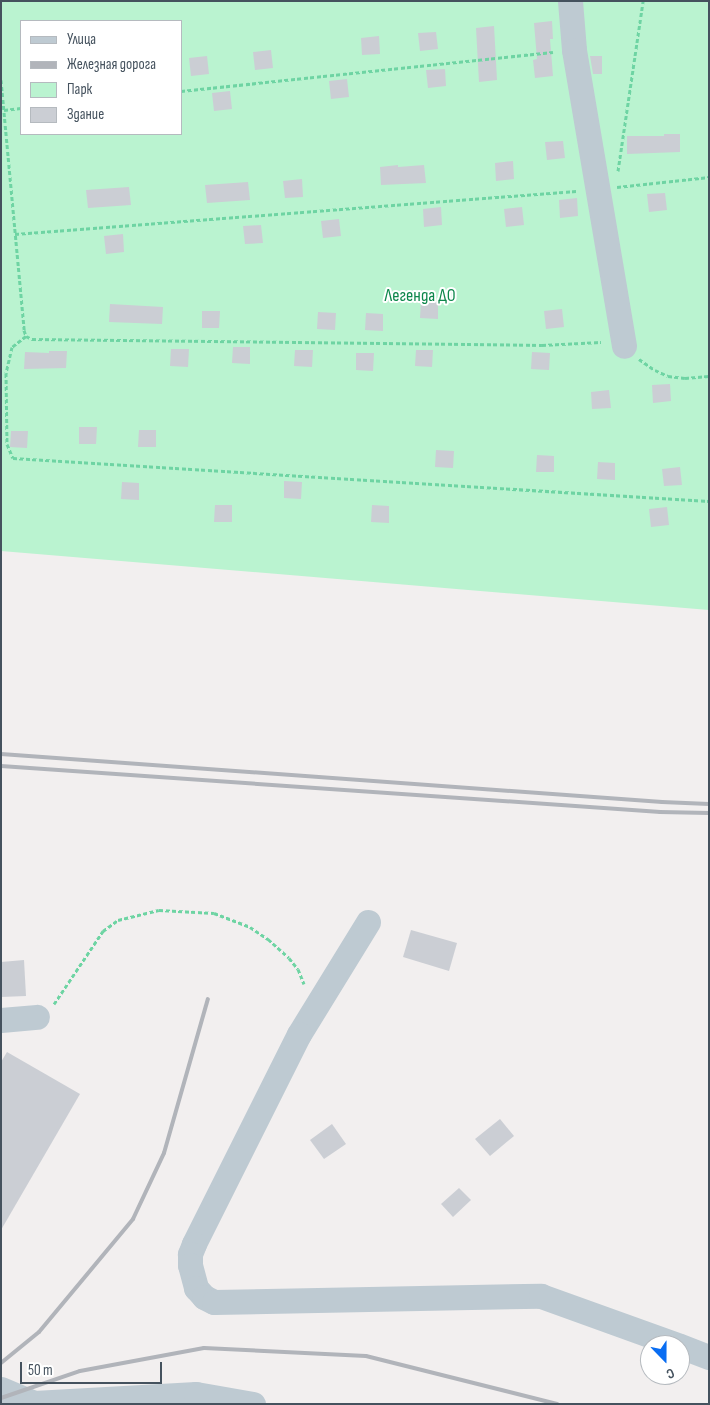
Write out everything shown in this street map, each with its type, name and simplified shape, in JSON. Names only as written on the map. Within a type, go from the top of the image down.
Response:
[{"type":"lane","points":[[570,1],[574,50],[606,188],[624,346]]},
{"type":"lane","points":[[368,922],[299,1034],[194,1244],[190,1254],[190,1266],[196,1288],[204,1297],[214,1302],[542,1296],[648,1335]]},
{"type":"lane","points":[[1,1020],[37,1017]]},
{"type":"lane","points":[[690,1350],[709,1357]]},
{"type":"lane","points":[[1,1388],[34,1403],[196,1394],[253,1404]]},
{"type":"path","points":[[606,188],[643,1]]},
{"type":"path","points":[[182,91],[574,50]]},
{"type":"path","points":[[1,80],[24,330],[26,336],[32,340],[532,345],[610,342],[624,346],[655,370],[668,376],[685,378],[709,376]]},
{"type":"path","points":[[4,110],[20,108]]},
{"type":"path","points":[[15,234],[606,188],[709,177]]},
{"type":"path","points":[[26,336],[12,347],[6,373],[7,444],[12,458],[709,501]]},
{"type":"path","points":[[37,1017],[51,1008],[103,931],[118,920],[159,910],[214,914],[250,927],[268,939],[289,958],[298,969],[306,990]]},
{"type":"green space","name":"Легенда ДО","points":[[1,1],[709,1],[709,610],[1,551]]},
{"type":"building","points":[[552,21],[553,39],[550,39],[553,76],[535,78],[533,60],[537,59],[534,23]]},
{"type":"building","points":[[494,26],[497,80],[479,82],[476,28]]},
{"type":"building","points":[[436,32],[438,49],[420,51],[418,33]]},
{"type":"building","points":[[379,36],[380,54],[362,55],[361,38]]},
{"type":"building","points":[[271,50],[273,68],[255,70],[253,52]]},
{"type":"building","points":[[207,56],[209,74],[191,76],[189,58]]},
{"type":"building","points":[[590,56],[602,56],[602,74],[593,74]]},
{"type":"building","points":[[445,69],[446,86],[428,88],[426,70]]},
{"type":"building","points":[[347,79],[349,97],[331,99],[329,81]]},
{"type":"building","points":[[230,91],[232,109],[214,111],[212,93]]},
{"type":"building","points":[[664,134],[680,134],[680,152],[627,154],[627,136],[664,136]]},
{"type":"building","points":[[563,141],[565,158],[547,160],[545,142]]},
{"type":"building","points":[[513,161],[514,179],[496,181],[495,163]]},
{"type":"building","points":[[398,165],[398,167],[424,165],[426,183],[381,185],[380,167]]},
{"type":"building","points":[[302,179],[303,197],[285,198],[283,181]]},
{"type":"building","points":[[248,182],[250,200],[207,203],[205,185]]},
{"type":"building","points":[[129,187],[131,205],[88,208],[86,190]]},
{"type":"building","points":[[665,193],[667,210],[649,212],[647,194]]},
{"type":"building","points":[[577,198],[578,216],[560,218],[559,200]]},
{"type":"building","points":[[441,207],[442,225],[424,227],[423,209]]},
{"type":"building","points":[[522,207],[524,225],[506,227],[504,209]]},
{"type":"building","points":[[339,219],[341,236],[323,238],[321,221]]},
{"type":"building","points":[[261,225],[263,243],[245,244],[243,226]]},
{"type":"building","points":[[123,234],[124,252],[106,254],[104,236]]},
{"type":"building","points":[[421,301],[438,302],[438,319],[420,318]]},
{"type":"building","points":[[110,304],[163,307],[162,324],[109,322]]},
{"type":"building","points":[[562,309],[564,327],[546,329],[544,311]]},
{"type":"building","points":[[202,311],[220,311],[219,328],[202,328]]},
{"type":"building","points":[[318,312],[336,313],[335,330],[317,329]]},
{"type":"building","points":[[366,313],[383,314],[383,331],[365,330]]},
{"type":"building","points":[[233,347],[250,347],[250,364],[232,363]]},
{"type":"building","points":[[171,349],[189,349],[188,367],[170,366]]},
{"type":"building","points":[[295,350],[313,350],[312,367],[294,366]]},
{"type":"building","points":[[416,350],[433,350],[432,367],[415,366]]},
{"type":"building","points":[[49,351],[67,351],[66,368],[24,369],[25,352],[49,353]]},
{"type":"building","points":[[532,352],[550,353],[549,370],[531,369]]},
{"type":"building","points":[[356,353],[374,353],[373,371],[356,370]]},
{"type":"building","points":[[670,384],[671,401],[653,403],[652,385]]},
{"type":"building","points":[[609,390],[611,408],[592,409],[591,392]]},
{"type":"building","points":[[79,427],[97,427],[96,444],[79,444]]},
{"type":"building","points":[[139,430],[156,430],[156,447],[138,447]]},
{"type":"building","points":[[11,431],[28,431],[27,448],[10,447]]},
{"type":"building","points":[[436,450],[454,451],[453,468],[435,467]]},
{"type":"building","points":[[537,455],[554,456],[554,472],[536,472]]},
{"type":"building","points":[[598,462],[615,463],[615,480],[597,479]]},
{"type":"building","points":[[680,467],[682,485],[664,486],[662,469]]},
{"type":"building","points":[[284,481],[302,482],[301,499],[284,498]]},
{"type":"building","points":[[122,482],[139,483],[139,500],[121,499]]},
{"type":"building","points":[[215,505],[232,505],[232,522],[214,522]]},
{"type":"building","points":[[372,505],[389,506],[389,523],[371,522]]},
{"type":"building","points":[[667,507],[669,525],[651,527],[649,509]]},
{"type":"building","points":[[411,930],[457,943],[449,971],[403,957]]},
{"type":"building","points":[[24,960],[26,996],[1,997],[1,962]]},
{"type":"building","points":[[7,1052],[80,1094],[1,1230],[1,1062]]},
{"type":"building","points":[[500,1119],[514,1136],[490,1156],[475,1139]]},
{"type":"building","points":[[332,1124],[346,1144],[324,1159],[310,1140]]},
{"type":"building","points":[[459,1188],[471,1200],[453,1217],[441,1204]]},
{"type":"railway","points":[[1,754],[709,804]]},
{"type":"railway","points":[[1,766],[660,812],[709,813]]},
{"type":"railway","points":[[1,1363],[39,1332],[133,1219],[164,1153],[208,999]]},
{"type":"railway","points":[[1,1398],[80,1371],[204,1348],[366,1356],[557,1404]]}]
